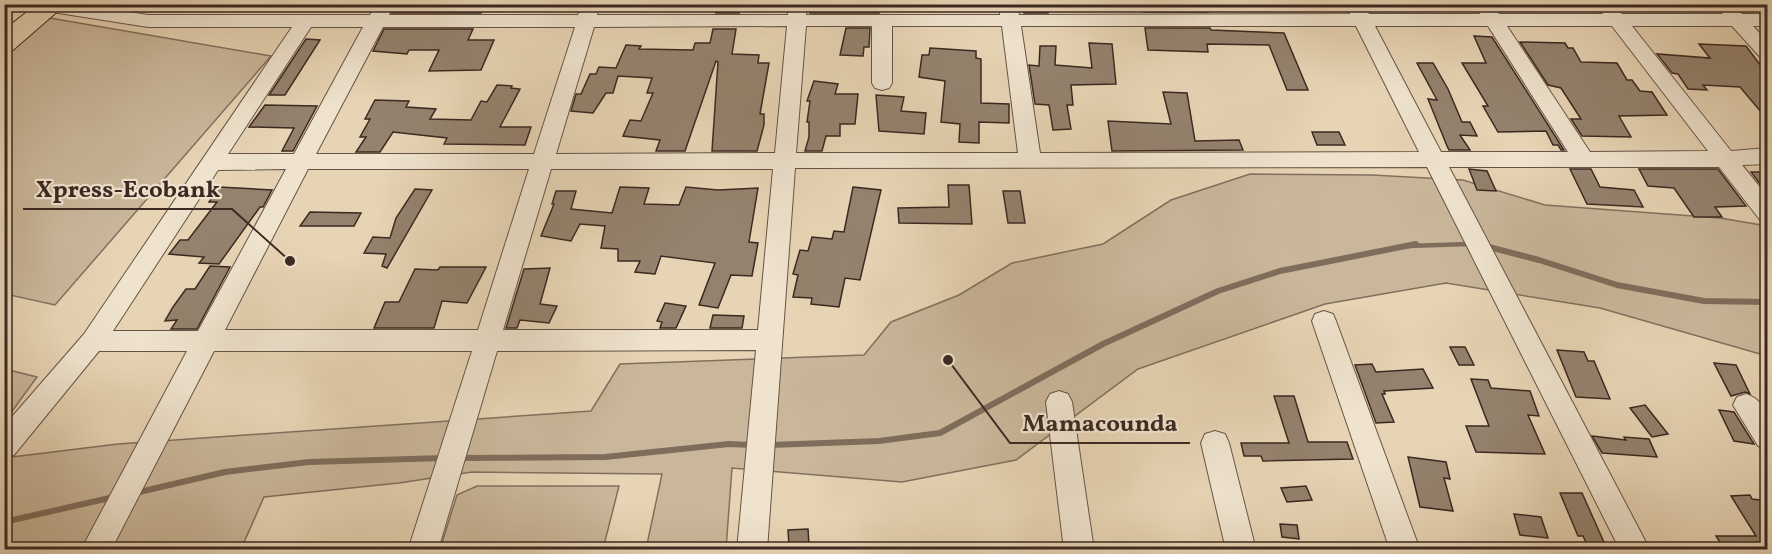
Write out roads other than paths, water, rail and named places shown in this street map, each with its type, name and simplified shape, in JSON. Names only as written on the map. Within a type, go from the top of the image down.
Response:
[{"type":"highway","points":[[4,44],[15,27],[53,5]]},
{"type":"street","points":[[1724,4],[1767,54]]},
{"type":"street","points":[[53,5],[148,21],[305,21],[381,13],[797,13],[882,21],[1009,13],[1611,12],[1767,20]]},
{"type":"street","points":[[1611,12],[1767,214]]},
{"type":"street","points":[[95,549],[381,13]]},
{"type":"street","points":[[423,549],[588,13]]},
{"type":"street","points":[[752,549],[797,13]]},
{"type":"street","points":[[1009,13],[1030,160]]},
{"type":"street","points":[[1359,13],[1468,228],[1636,549]]},
{"type":"street","points":[[1489,13],[1584,159]]},
{"type":"street","points":[[4,446],[93,341],[305,21]]},
{"type":"street","points":[[882,21],[882,83]]},
{"type":"street","points":[[212,162],[1725,159],[1767,156]]},
{"type":"street","points":[[1324,321],[1405,549]]},
{"type":"street","points":[[93,341],[771,340]]},
{"type":"street","points":[[1059,402],[1079,549]]},
{"type":"street","points":[[1746,405],[1767,438]]},
{"type":"street","points":[[1215,443],[1241,549]]},
{"type":"waterway","points":[[770,445],[879,441],[940,433],[1103,344],[1218,291],[1280,271],[1416,244]]},
{"type":"waterway","points":[[1408,246],[1470,244]]},
{"type":"waterway","points":[[1485,246],[1539,260],[1617,285],[1704,301],[1768,302]]},
{"type":"waterway","points":[[459,458],[605,457],[729,444],[752,445]]},
{"type":"waterway","points":[[135,493],[225,472],[309,462],[444,458]]},
{"type":"waterway","points":[[4,522],[114,497]]},
{"type":"place","name":"Xpress-Ecobank","points":[[290,261]]},
{"type":"place","name":"Mamacounda","points":[[948,360]]}]
